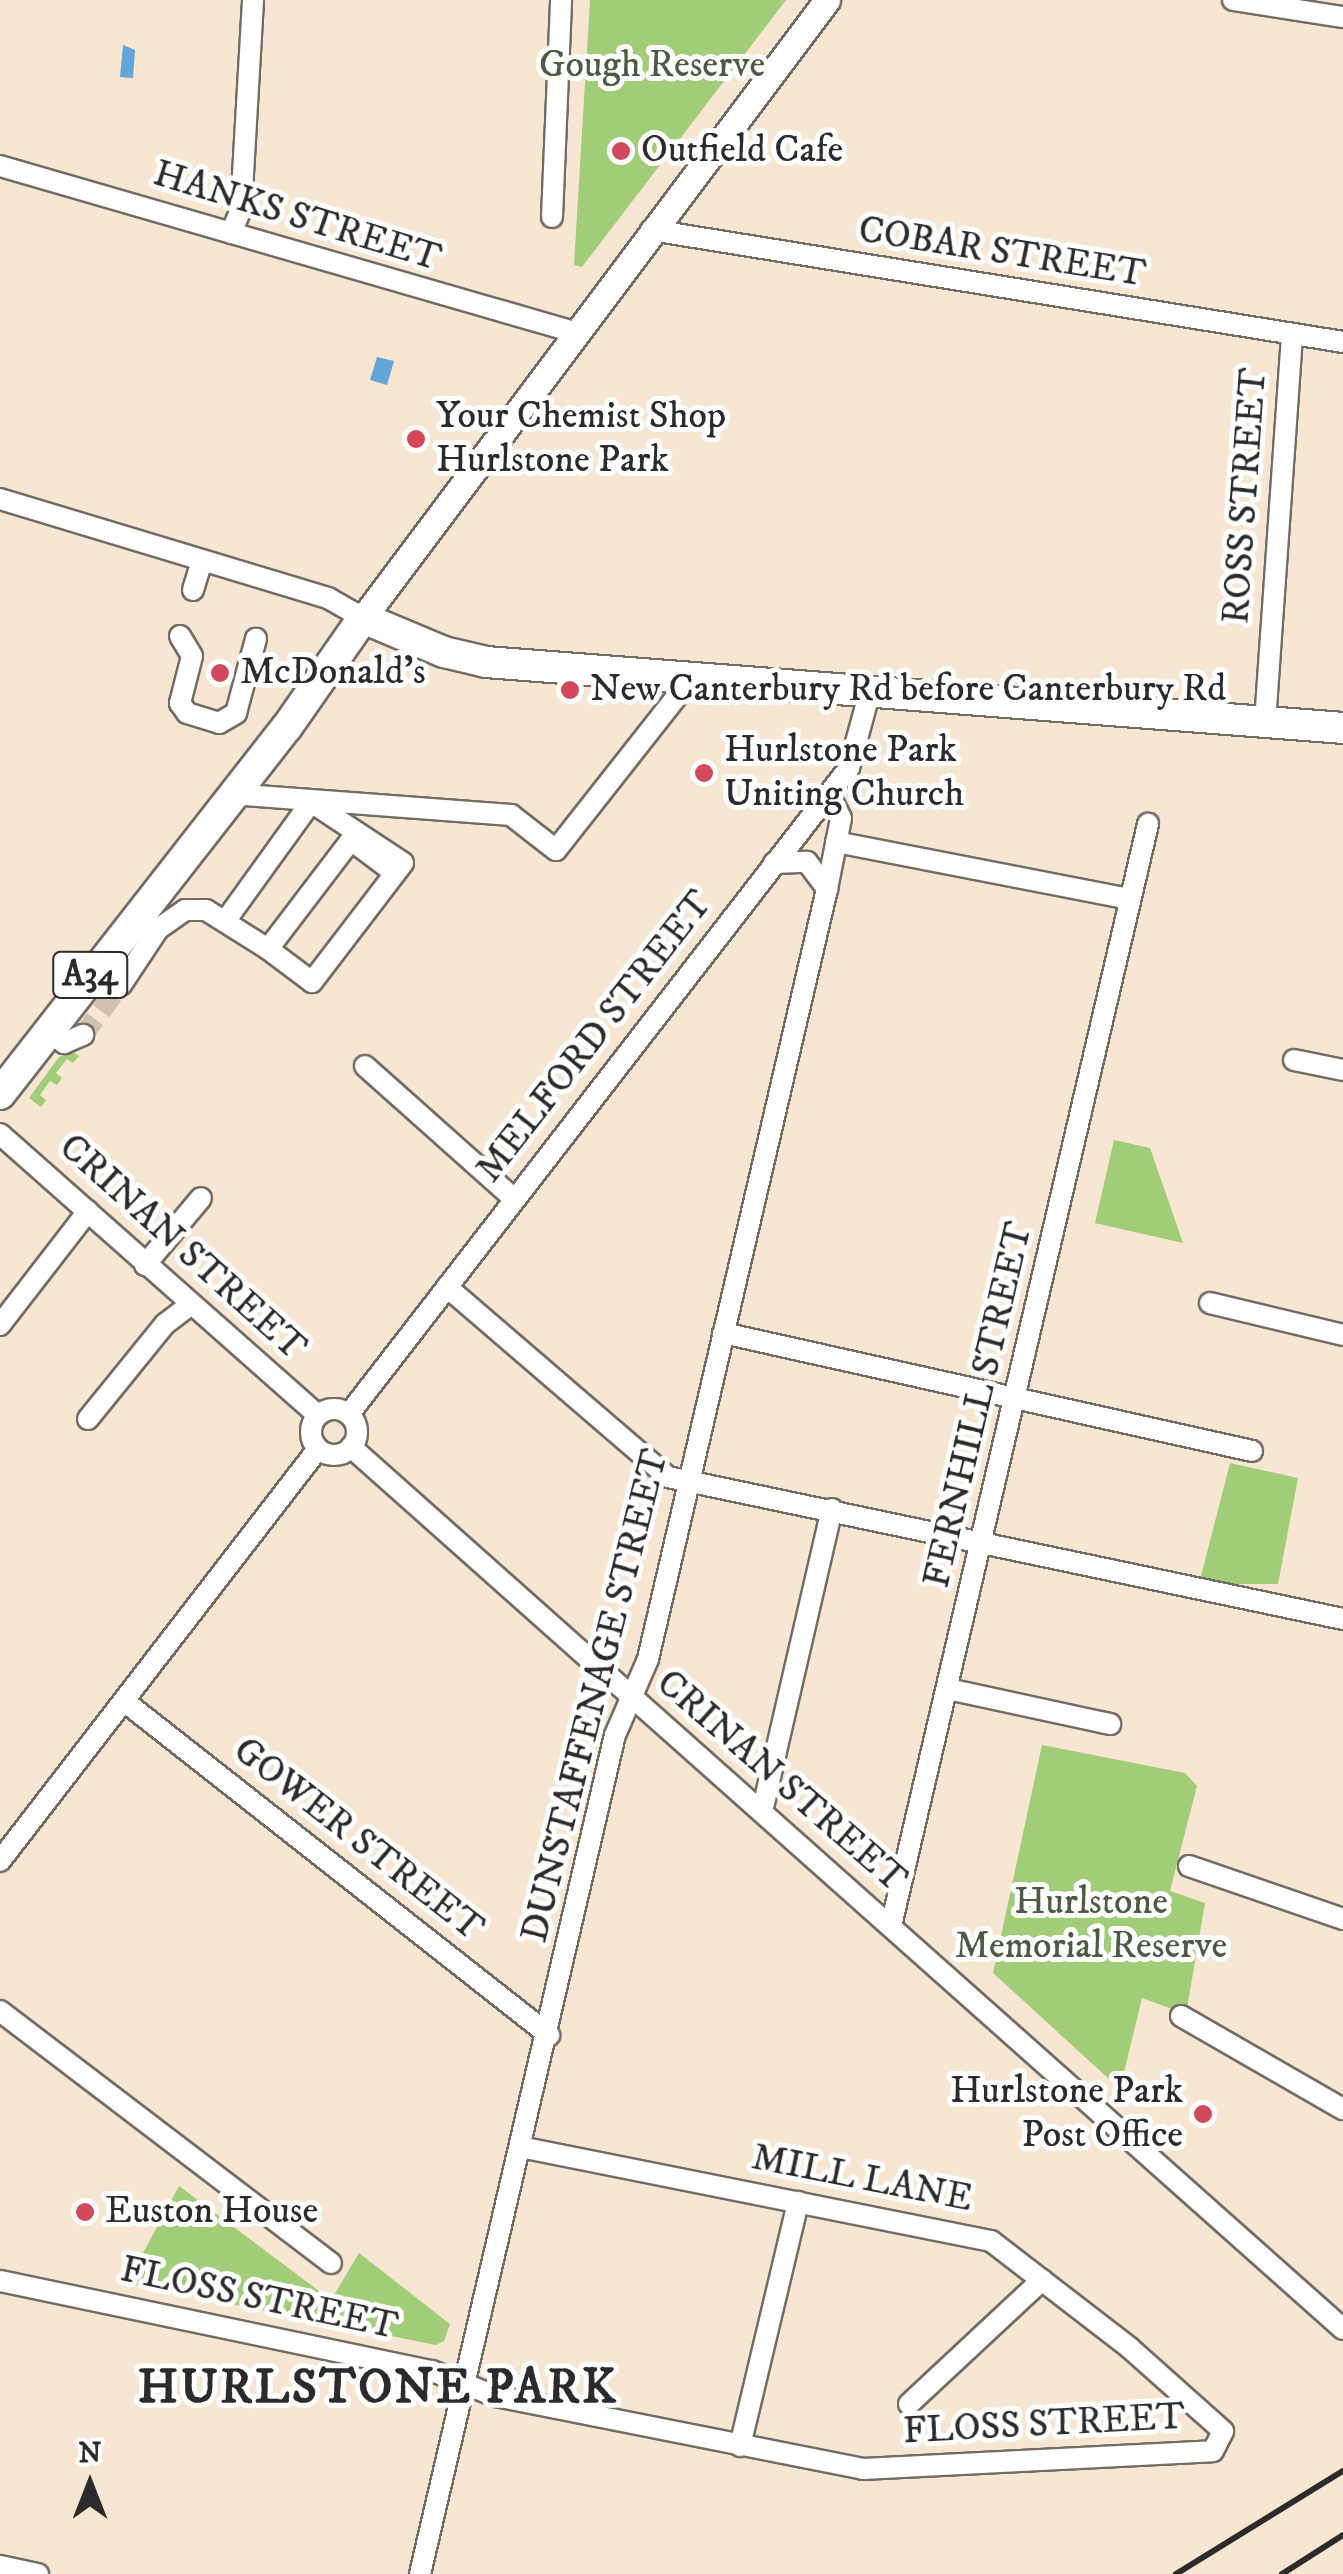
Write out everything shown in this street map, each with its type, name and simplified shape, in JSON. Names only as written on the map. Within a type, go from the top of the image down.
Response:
[{"type":"highway","points":[[364,618],[476,660],[1343,728]]},
{"type":"highway","name":"A34","points":[[0,1094],[364,618]]},
{"type":"main road","points":[[364,618],[650,230],[827,0]]},
{"type":"street","points":[[230,234],[241,209],[253,0]]},
{"type":"street","points":[[552,217],[561,0]]},
{"type":"street","points":[[1233,0],[1343,17]]},
{"type":"street","name":"HANKS STREET","points":[[0,166],[574,332]]},
{"type":"street","name":"COBAR STREET","points":[[650,230],[1343,342]]},
{"type":"street","name":"ROSS STREET","points":[[1265,722],[1292,334]]},
{"type":"street","points":[[0,500],[328,598],[364,618]]},
{"type":"street","points":[[193,590],[202,560]]},
{"type":"street","points":[[180,636],[192,656],[180,703],[187,714],[219,723],[236,713],[256,639]]},
{"type":"street","points":[[232,794],[511,815],[556,850],[692,677]]},
{"type":"street","name":"MELFORD STREET","points":[[349,1414],[822,803],[855,757],[870,691]]},
{"type":"street","points":[[310,802],[350,840],[395,873]]},
{"type":"street","points":[[226,920],[310,802]]},
{"type":"street","name":"DUNSTAFFENAGE STREET","points":[[420,2574],[549,2035],[616,1735],[648,1659],[827,889],[841,818],[822,803]]},
{"type":"street","points":[[121,986],[171,917],[195,909],[226,920],[304,993],[402,864],[330,820]]},
{"type":"street","name":"FERNHILL STREET","points":[[892,1926],[1148,824]]},
{"type":"street","points":[[837,838],[1130,899]]},
{"type":"street","points":[[268,958],[350,840]]},
{"type":"street","points":[[774,863],[807,862],[827,889]]},
{"type":"street","points":[[48,1030],[64,1042],[82,1035]]},
{"type":"street","points":[[1294,1060],[1343,1070]]},
{"type":"street","points":[[365,1066],[513,1198]]},
{"type":"street","name":"CRINAN STREET","points":[[0,1134],[190,1306],[317,1414]]},
{"type":"street","points":[[145,1265],[201,1198]]},
{"type":"street","points":[[0,1325],[88,1211]]},
{"type":"street","points":[[447,1287],[668,1477],[688,1477],[1343,1618]]},
{"type":"street","points":[[1210,1304],[1343,1335]]},
{"type":"street","points":[[88,1419],[165,1324],[176,1322],[190,1306]]},
{"type":"street","points":[[723,1333],[1252,1451]]},
{"type":"street","points":[[336,1408],[349,1414],[357,1434],[351,1447],[338,1455],[318,1449],[310,1426],[317,1414],[336,1408]]},
{"type":"street","name":"CRINAN STREET","points":[[351,1447],[1343,2329]]},
{"type":"street","points":[[0,1861],[318,1449]]},
{"type":"street","points":[[762,1812],[832,1509]]},
{"type":"street","points":[[948,1689],[1110,1724]]},
{"type":"street","name":"GOWER STREET","points":[[124,1701],[549,2035]]},
{"type":"street","points":[[1189,1866],[1343,1919]]},
{"type":"street","points":[[0,2011],[331,2264]]},
{"type":"street","points":[[1182,2016],[1343,2109]]},
{"type":"street","name":"MILL LANE","points":[[521,2147],[991,2240],[1222,2431],[1213,2451]]},
{"type":"street","points":[[740,2446],[798,2202]]},
{"type":"street","name":"FLOSS STREET","points":[[0,2280],[432,2371],[466,2386],[863,2469],[1213,2451]]},
{"type":"street","points":[[909,2404],[1042,2280]]},
{"type":"street","points":[[0,2566],[38,2574]]},
{"type":"green space","name":"Gough Reserve","points":[[590,0],[786,0],[582,267],[574,265]]},
{"type":"green space","points":[[73,1052],[79,1056],[73,1063],[67,1059],[56,1073],[62,1078],[57,1085],[50,1081],[40,1095],[46,1100],[41,1107],[29,1098],[59,1057]]},
{"type":"green space","points":[[1114,1140],[1150,1148],[1183,1243],[1095,1223]]},
{"type":"green space","points":[[1230,1463],[1298,1478],[1278,1584],[1199,1584]]},
{"type":"green space","name":"Hurlstone Memorial Reserve","points":[[1042,1745],[1185,1773],[1197,1786],[1170,1891],[1205,1903],[1186,2014],[1142,1998],[1120,2089],[993,1973]]},
{"type":"green space","points":[[179,2186],[331,2300],[359,2253],[450,2324],[444,2341],[436,2345],[127,2283]]},
{"type":"water","points":[[123,45],[135,50],[133,78],[120,77]]},
{"type":"water","points":[[377,357],[394,361],[387,385],[370,380]]},
{"type":"tunnel","points":[[83,1035],[121,985]]},
{"type":"railway","points":[[1176,2574],[1343,2471]]},
{"type":"railway","points":[[1282,2574],[1343,2535]]},
{"type":"place","name":"Outfield Cafe","points":[[621,151]]},
{"type":"place","name":"Your Chemist Shop Hurlstone Park","points":[[416,439]]},
{"type":"place","name":"McDonald's","points":[[220,673]]},
{"type":"place","name":"New Canterbury Rd before Canterbury Rd","points":[[570,690]]},
{"type":"place","name":"Hurlstone Park Uniting Church","points":[[704,773]]},
{"type":"place","name":"Hurlstone Park Post Office","points":[[1203,2114]]},
{"type":"place","name":"Euston House","points":[[85,2212]]},
{"type":"district","name":"HURLSTONE PARK","points":[[378,2389]]}]
